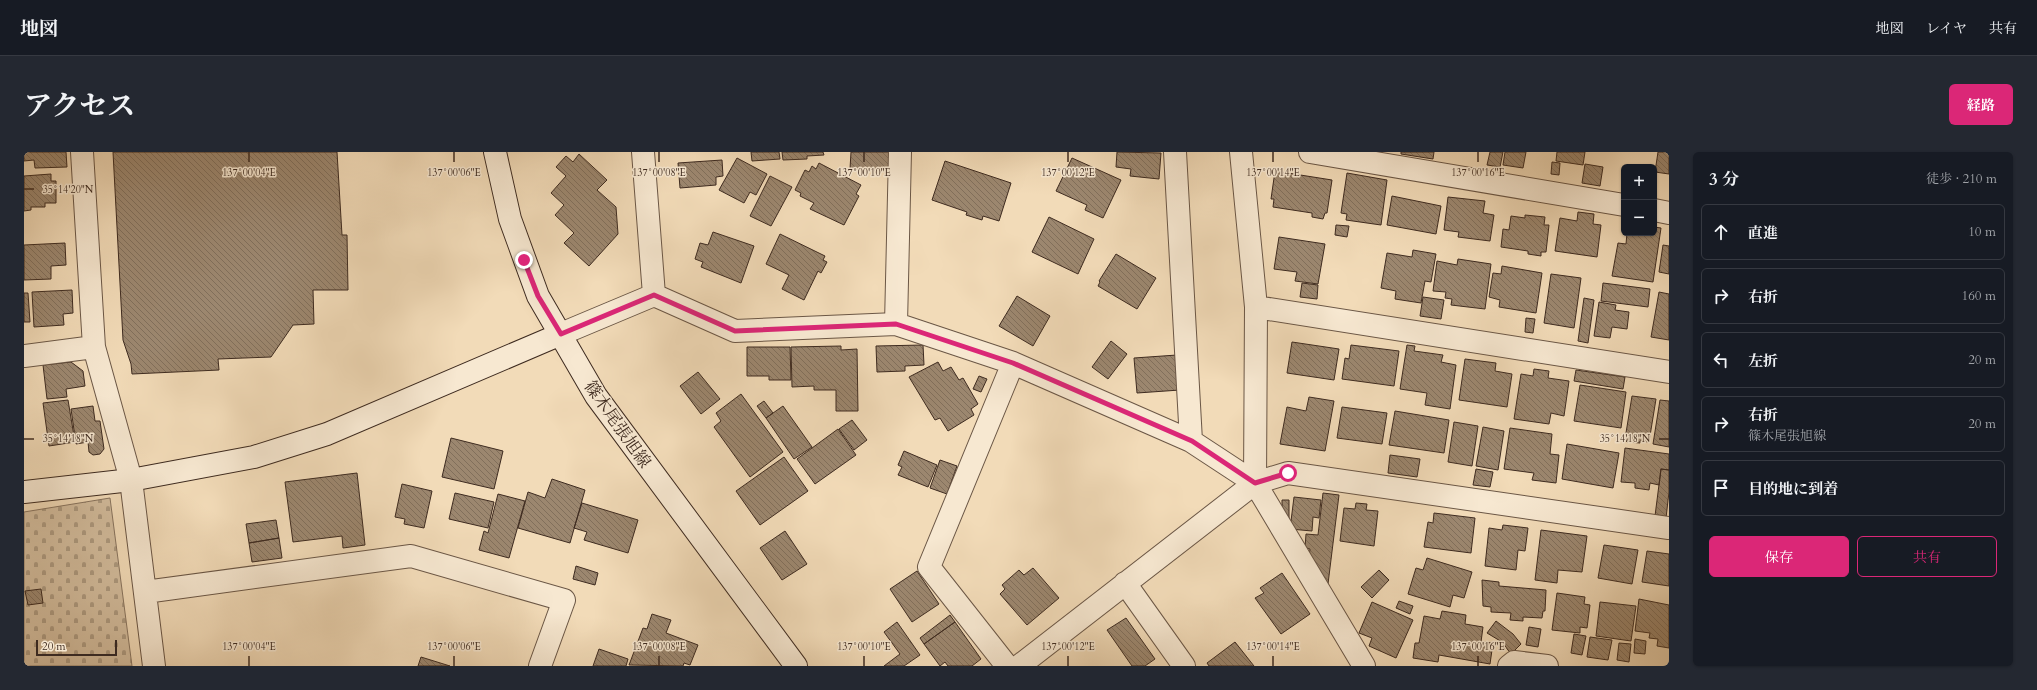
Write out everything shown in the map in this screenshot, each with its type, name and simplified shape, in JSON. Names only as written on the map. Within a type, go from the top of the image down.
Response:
[{"type":"street","points":[[82,152],[94,347],[131,480],[154,666]]},
{"type":"street","name":"篠木尾張旭線","points":[[495,152],[510,219],[538,296],[596,396],[796,666]]},
{"type":"street","points":[[644,152],[654,295]]},
{"type":"street","points":[[896,324],[900,152]]},
{"type":"street","points":[[1175,152],[1192,441]]},
{"type":"street","points":[[1241,152],[1256,307],[1255,483]]},
{"type":"street","points":[[1310,152],[1621,204]]},
{"type":"street","points":[[1657,211],[1669,213]]},
{"type":"street","points":[[24,492],[131,480],[254,457],[327,434],[654,295],[735,331],[896,324],[1013,363],[1192,441],[1255,483],[1364,666]]},
{"type":"street","points":[[1256,307],[1669,372]]},
{"type":"street","points":[[24,356],[94,347]]},
{"type":"street","points":[[1007,666],[929,567],[1013,363]]},
{"type":"street","points":[[1019,666],[1255,483],[1288,473],[1669,528]]},
{"type":"street","points":[[145,592],[411,556],[564,600],[540,666]]},
{"type":"street","points":[[1125,583],[1184,666]]},
{"type":"street","points":[[1509,666],[1514,662],[1547,666]]},
{"type":"green space","points":[[110,498],[132,666],[24,666],[24,512]]},
{"type":"building","points":[[24,152],[66,152],[67,167],[35,168],[34,160],[24,161]]},
{"type":"building","points":[[113,152],[337,152],[342,235],[347,235],[348,290],[313,290],[314,324],[293,325],[271,357],[218,359],[219,370],[132,374],[131,364],[123,340]]},
{"type":"building","points":[[751,152],[779,152],[780,159],[752,161]]},
{"type":"building","points":[[782,152],[823,152],[824,155],[807,156],[807,159],[783,160]]},
{"type":"building","points":[[851,152],[890,152],[889,172],[850,169]]},
{"type":"building","points":[[1117,152],[1161,153],[1159,179],[1130,176],[1131,169],[1116,167]]},
{"type":"building","points":[[1401,152],[1434,152],[1433,159],[1401,154]]},
{"type":"building","points":[[1490,152],[1503,152],[1500,167],[1487,165]]},
{"type":"building","points":[[1505,152],[1526,152],[1523,168],[1503,165]]},
{"type":"building","points":[[1557,152],[1585,152],[1583,165],[1556,161]]},
{"type":"building","points":[[1658,152],[1669,152],[1669,174],[1657,172],[1656,164]]},
{"type":"building","points":[[579,154],[607,180],[597,190],[616,207],[618,234],[589,266],[564,243],[574,233],[555,215],[564,205],[551,193],[566,176],[556,167],[566,156],[573,162]]},
{"type":"building","points":[[737,158],[767,174],[756,195],[750,192],[744,203],[719,190]]},
{"type":"building","points":[[1072,158],[1121,180],[1103,218],[1085,210],[1087,205],[1056,191]]},
{"type":"building","points":[[722,160],[723,176],[716,177],[716,185],[680,188],[678,163]]},
{"type":"building","points":[[945,161],[1011,183],[999,221],[983,216],[982,220],[966,215],[967,212],[932,200]]},
{"type":"building","points":[[1552,162],[1560,163],[1559,175],[1551,174]]},
{"type":"building","points":[[819,163],[861,185],[856,194],[859,196],[844,225],[810,209],[814,203],[800,196],[801,193],[795,190],[805,170],[809,172],[812,166],[816,169]]},
{"type":"building","points":[[1585,164],[1603,167],[1600,186],[1582,183]]},
{"type":"building","points":[[1275,171],[1332,180],[1327,213],[1325,213],[1323,219],[1312,217],[1312,213],[1273,207],[1274,199],[1271,199]]},
{"type":"building","points":[[1347,173],[1387,180],[1381,225],[1346,220],[1347,214],[1341,213]]},
{"type":"building","points":[[51,174],[51,181],[56,181],[56,203],[45,203],[45,207],[31,207],[31,210],[24,211],[24,176]]},
{"type":"building","points":[[770,176],[792,187],[771,226],[750,216]]},
{"type":"building","points":[[1392,196],[1441,206],[1436,234],[1387,225]]},
{"type":"building","points":[[1448,197],[1485,201],[1483,213],[1494,215],[1490,241],[1458,237],[1459,232],[1444,230]]},
{"type":"building","points":[[1578,212],[1594,214],[1593,224],[1601,225],[1597,257],[1555,251],[1560,218],[1577,221]]},
{"type":"building","points":[[1525,215],[1545,217],[1544,225],[1549,225],[1546,252],[1541,252],[1541,256],[1528,254],[1528,251],[1501,247],[1503,229],[1509,230],[1511,216],[1525,218]]},
{"type":"building","points":[[1049,217],[1094,239],[1078,274],[1032,252]]},
{"type":"building","points":[[1336,225],[1349,226],[1347,237],[1335,235]]},
{"type":"building","points":[[1657,227],[1661,228],[1653,282],[1612,276],[1618,243],[1626,244],[1627,236],[1657,236]]},
{"type":"building","points":[[713,232],[754,246],[741,283],[701,267],[703,262],[695,259],[700,243],[708,245]]},
{"type":"building","points":[[780,234],[825,256],[823,260],[827,262],[821,273],[818,271],[804,300],[782,289],[789,275],[766,264]]},
{"type":"building","points":[[1279,237],[1325,244],[1318,284],[1295,281],[1297,272],[1274,269]]},
{"type":"building","points":[[65,243],[66,265],[51,266],[51,279],[24,280],[24,245]]},
{"type":"building","points":[[1663,245],[1669,246],[1669,274],[1659,272]]},
{"type":"building","points":[[1413,250],[1436,254],[1431,282],[1425,281],[1421,303],[1395,299],[1396,291],[1381,288],[1387,253],[1412,257]]},
{"type":"building","points":[[1116,254],[1156,278],[1137,309],[1098,286],[1099,281]]},
{"type":"building","points":[[1458,259],[1491,264],[1485,309],[1451,305],[1452,299],[1445,298],[1446,292],[1433,291],[1437,261],[1457,265]]},
{"type":"building","points":[[1502,266],[1542,273],[1536,313],[1499,307],[1500,300],[1489,297],[1493,273],[1501,274]]},
{"type":"building","points":[[1551,274],[1581,278],[1574,328],[1544,323]]},
{"type":"building","points":[[1302,283],[1318,285],[1317,299],[1300,297]]},
{"type":"building","points":[[1603,283],[1650,289],[1648,307],[1601,301]]},
{"type":"building","points":[[72,290],[73,313],[63,314],[64,325],[34,327],[32,292]]},
{"type":"building","points":[[1659,292],[1669,294],[1669,340],[1651,337]]},
{"type":"building","points":[[24,293],[28,293],[30,322],[24,322]]},
{"type":"building","points":[[1017,296],[1050,316],[1033,346],[999,326]]},
{"type":"building","points":[[1423,297],[1444,300],[1441,319],[1420,316]]},
{"type":"building","points":[[1584,298],[1594,300],[1588,343],[1578,341]]},
{"type":"building","points":[[1599,302],[1616,305],[1615,310],[1629,312],[1627,329],[1612,327],[1610,338],[1594,336]]},
{"type":"building","points":[[1526,318],[1535,319],[1533,333],[1525,332]]},
{"type":"building","points":[[1111,341],[1127,354],[1108,379],[1092,367]]},
{"type":"building","points":[[1292,342],[1339,349],[1334,380],[1287,373]]},
{"type":"building","points":[[923,345],[924,365],[905,366],[905,371],[877,372],[876,346]]},
{"type":"building","points":[[1351,345],[1399,351],[1394,386],[1342,379],[1345,358],[1349,359]]},
{"type":"building","points":[[1407,345],[1415,346],[1414,351],[1443,355],[1441,362],[1456,365],[1450,409],[1425,405],[1427,393],[1400,389]]},
{"type":"building","points":[[841,346],[841,350],[857,349],[858,411],[836,411],[836,390],[814,390],[814,386],[792,387],[791,347]]},
{"type":"building","points":[[747,347],[790,347],[791,380],[769,380],[769,376],[747,376]]},
{"type":"building","points":[[1177,355],[1180,390],[1137,393],[1134,358]]},
{"type":"building","points":[[1465,359],[1496,363],[1495,371],[1512,374],[1507,407],[1459,400]]},
{"type":"building","points":[[71,362],[83,371],[85,386],[66,389],[67,397],[47,399],[43,365]]},
{"type":"building","points":[[938,362],[943,371],[951,367],[959,380],[963,378],[978,404],[971,409],[974,415],[948,431],[940,418],[935,420],[909,377]]},
{"type":"building","points":[[1534,369],[1549,371],[1548,378],[1569,381],[1564,416],[1551,413],[1549,424],[1514,419],[1521,374],[1533,376]]},
{"type":"building","points":[[1576,370],[1625,377],[1623,389],[1574,381]]},
{"type":"building","points":[[698,372],[720,399],[701,414],[680,386]]},
{"type":"building","points":[[979,376],[987,379],[981,392],[973,389]]},
{"type":"building","points":[[1580,385],[1626,392],[1621,428],[1574,421]]},
{"type":"building","points":[[741,394],[783,452],[750,477],[714,427],[721,421],[716,413]]},
{"type":"building","points":[[1632,396],[1656,399],[1649,442],[1627,442],[1625,439]]},
{"type":"building","points":[[1309,397],[1334,401],[1325,451],[1280,444],[1287,407],[1306,411]]},
{"type":"building","points":[[68,400],[75,442],[49,446],[43,403]]},
{"type":"building","points":[[1660,400],[1669,401],[1669,447],[1653,444]]},
{"type":"building","points":[[764,401],[773,413],[766,418],[757,406]]},
{"type":"building","points":[[93,406],[95,421],[100,421],[104,449],[100,454],[93,455],[89,452],[88,442],[76,444],[71,409]]},
{"type":"building","points":[[783,406],[812,447],[794,459],[766,418]]},
{"type":"building","points":[[1342,407],[1387,413],[1382,444],[1337,438]]},
{"type":"building","points":[[1395,411],[1449,420],[1444,453],[1389,445]]},
{"type":"building","points":[[852,420],[867,440],[854,450],[839,429]]},
{"type":"building","points":[[1454,422],[1478,426],[1472,466],[1448,462]]},
{"type":"building","points":[[1483,427],[1504,431],[1498,470],[1476,466]]},
{"type":"building","points":[[1510,428],[1552,434],[1550,454],[1559,455],[1556,483],[1532,480],[1534,473],[1504,469]]},
{"type":"building","points":[[838,429],[856,455],[815,484],[797,459]]},
{"type":"building","points":[[451,438],[503,451],[494,489],[442,477]]},
{"type":"building","points":[[1567,444],[1619,453],[1613,488],[1562,479]]},
{"type":"building","points":[[1625,448],[1669,454],[1669,470],[1661,469],[1659,485],[1650,483],[1649,490],[1635,488],[1635,483],[1621,482]]},
{"type":"building","points":[[904,451],[937,465],[928,487],[898,475],[902,467],[898,465]]},
{"type":"building","points":[[1390,455],[1420,459],[1417,477],[1388,473]]},
{"type":"building","points":[[784,457],[808,491],[760,525],[736,491]]},
{"type":"building","points":[[940,460],[957,466],[947,494],[930,488]]},
{"type":"building","points":[[1476,469],[1493,472],[1490,487],[1473,485]]},
{"type":"building","points":[[1661,469],[1669,470],[1669,492],[1666,518],[1655,516]]},
{"type":"building","points":[[357,473],[365,545],[343,548],[342,536],[293,542],[285,482]]},
{"type":"building","points":[[552,479],[585,490],[570,543],[518,528],[528,492],[545,498]]},
{"type":"building","points":[[402,484],[432,491],[424,528],[404,524],[405,519],[395,517]]},
{"type":"building","points":[[455,493],[494,502],[488,528],[449,519]]},
{"type":"building","points":[[1323,493],[1339,495],[1327,592],[1309,557],[1310,549],[1305,548],[1306,534],[1318,535]]},
{"type":"building","points":[[498,494],[525,501],[509,558],[479,550],[484,531],[488,533]]},
{"type":"building","points":[[1294,497],[1321,500],[1319,518],[1313,517],[1312,531],[1290,529]]},
{"type":"building","points":[[1282,500],[1289,500],[1289,518],[1282,518]]},
{"type":"building","points":[[582,503],[638,520],[628,553],[584,540],[587,532],[574,528]]},
{"type":"building","points":[[1356,503],[1367,504],[1366,510],[1378,511],[1374,546],[1340,541],[1344,508],[1355,509]]},
{"type":"building","points":[[1434,513],[1475,518],[1471,553],[1424,547],[1428,522],[1433,523]]},
{"type":"building","points":[[276,520],[279,538],[249,543],[246,524]]},
{"type":"building","points":[[1503,525],[1528,528],[1525,551],[1518,550],[1516,570],[1485,566],[1489,528],[1502,530]]},
{"type":"building","points":[[1541,530],[1587,536],[1582,572],[1558,570],[1557,583],[1535,580]]},
{"type":"building","points":[[785,531],[807,564],[782,580],[760,548]]},
{"type":"building","points":[[279,538],[282,558],[252,562],[249,543]]},
{"type":"building","points":[[1604,545],[1638,550],[1632,584],[1598,578]]},
{"type":"building","points":[[1647,551],[1669,554],[1669,586],[1642,582]]},
{"type":"building","points":[[1427,558],[1472,572],[1464,598],[1453,595],[1450,607],[1408,594],[1416,568],[1423,570]]},
{"type":"building","points":[[576,566],[598,573],[595,585],[573,579]]},
{"type":"building","points":[[1033,568],[1059,598],[1027,625],[1000,594],[1005,589],[1002,585],[1019,570],[1024,575]]},
{"type":"building","points":[[1379,570],[1389,580],[1372,598],[1361,587]]},
{"type":"building","points":[[917,571],[939,604],[912,622],[890,589]]},
{"type":"building","points":[[1282,573],[1310,614],[1281,634],[1255,598],[1264,593],[1260,588]]},
{"type":"building","points":[[1482,580],[1499,582],[1499,586],[1546,590],[1545,611],[1543,611],[1542,618],[1523,617],[1523,621],[1510,620],[1511,613],[1491,612],[1491,607],[1483,606]]},
{"type":"building","points":[[41,589],[43,603],[28,605],[25,591]]},
{"type":"building","points":[[1557,593],[1585,597],[1584,604],[1590,605],[1587,628],[1580,627],[1580,633],[1552,630]]},
{"type":"building","points":[[1639,599],[1669,605],[1669,648],[1657,646],[1658,639],[1649,638],[1650,633],[1635,631]]},
{"type":"building","points":[[1399,601],[1413,606],[1410,614],[1396,608]]},
{"type":"building","points":[[1372,602],[1413,620],[1396,658],[1369,646],[1372,638],[1359,633]]},
{"type":"building","points":[[1600,602],[1636,606],[1631,641],[1596,636]]},
{"type":"building","points":[[1442,611],[1466,615],[1465,624],[1483,627],[1481,642],[1493,643],[1490,664],[1439,655],[1438,662],[1413,658],[1415,643],[1419,643],[1424,616],[1440,619]]},
{"type":"building","points":[[652,614],[671,620],[666,633],[698,645],[690,665],[684,663],[683,666],[629,665],[643,628],[647,629]]},
{"type":"building","points":[[950,615],[955,622],[924,644],[920,638]]},
{"type":"building","points":[[1126,618],[1155,659],[1145,666],[1132,666],[1107,630]]},
{"type":"building","points":[[1496,621],[1513,634],[1521,644],[1511,654],[1502,642],[1487,633]]},
{"type":"building","points":[[897,622],[920,655],[904,666],[884,666],[900,654],[884,632]]},
{"type":"building","points":[[955,622],[981,659],[972,666],[948,666],[945,662],[940,666],[924,644]]},
{"type":"building","points":[[1529,627],[1541,629],[1538,647],[1526,645]]},
{"type":"building","points":[[1574,634],[1586,636],[1582,655],[1571,653]]},
{"type":"building","points":[[1590,637],[1612,640],[1608,660],[1587,657]]},
{"type":"building","points":[[1635,639],[1646,641],[1645,654],[1634,653]]},
{"type":"building","points":[[1235,642],[1254,666],[1209,666],[1207,663]]},
{"type":"building","points":[[1619,643],[1631,644],[1629,662],[1617,660]]},
{"type":"building","points":[[599,649],[628,659],[626,666],[593,666]]},
{"type":"building","points":[[421,657],[450,666],[418,666]]},
{"type":"route","points":[[524,260],[538,296],[561,334],[654,295],[735,331],[896,324],[1013,363],[1192,441],[1255,483],[1288,473]]}]
